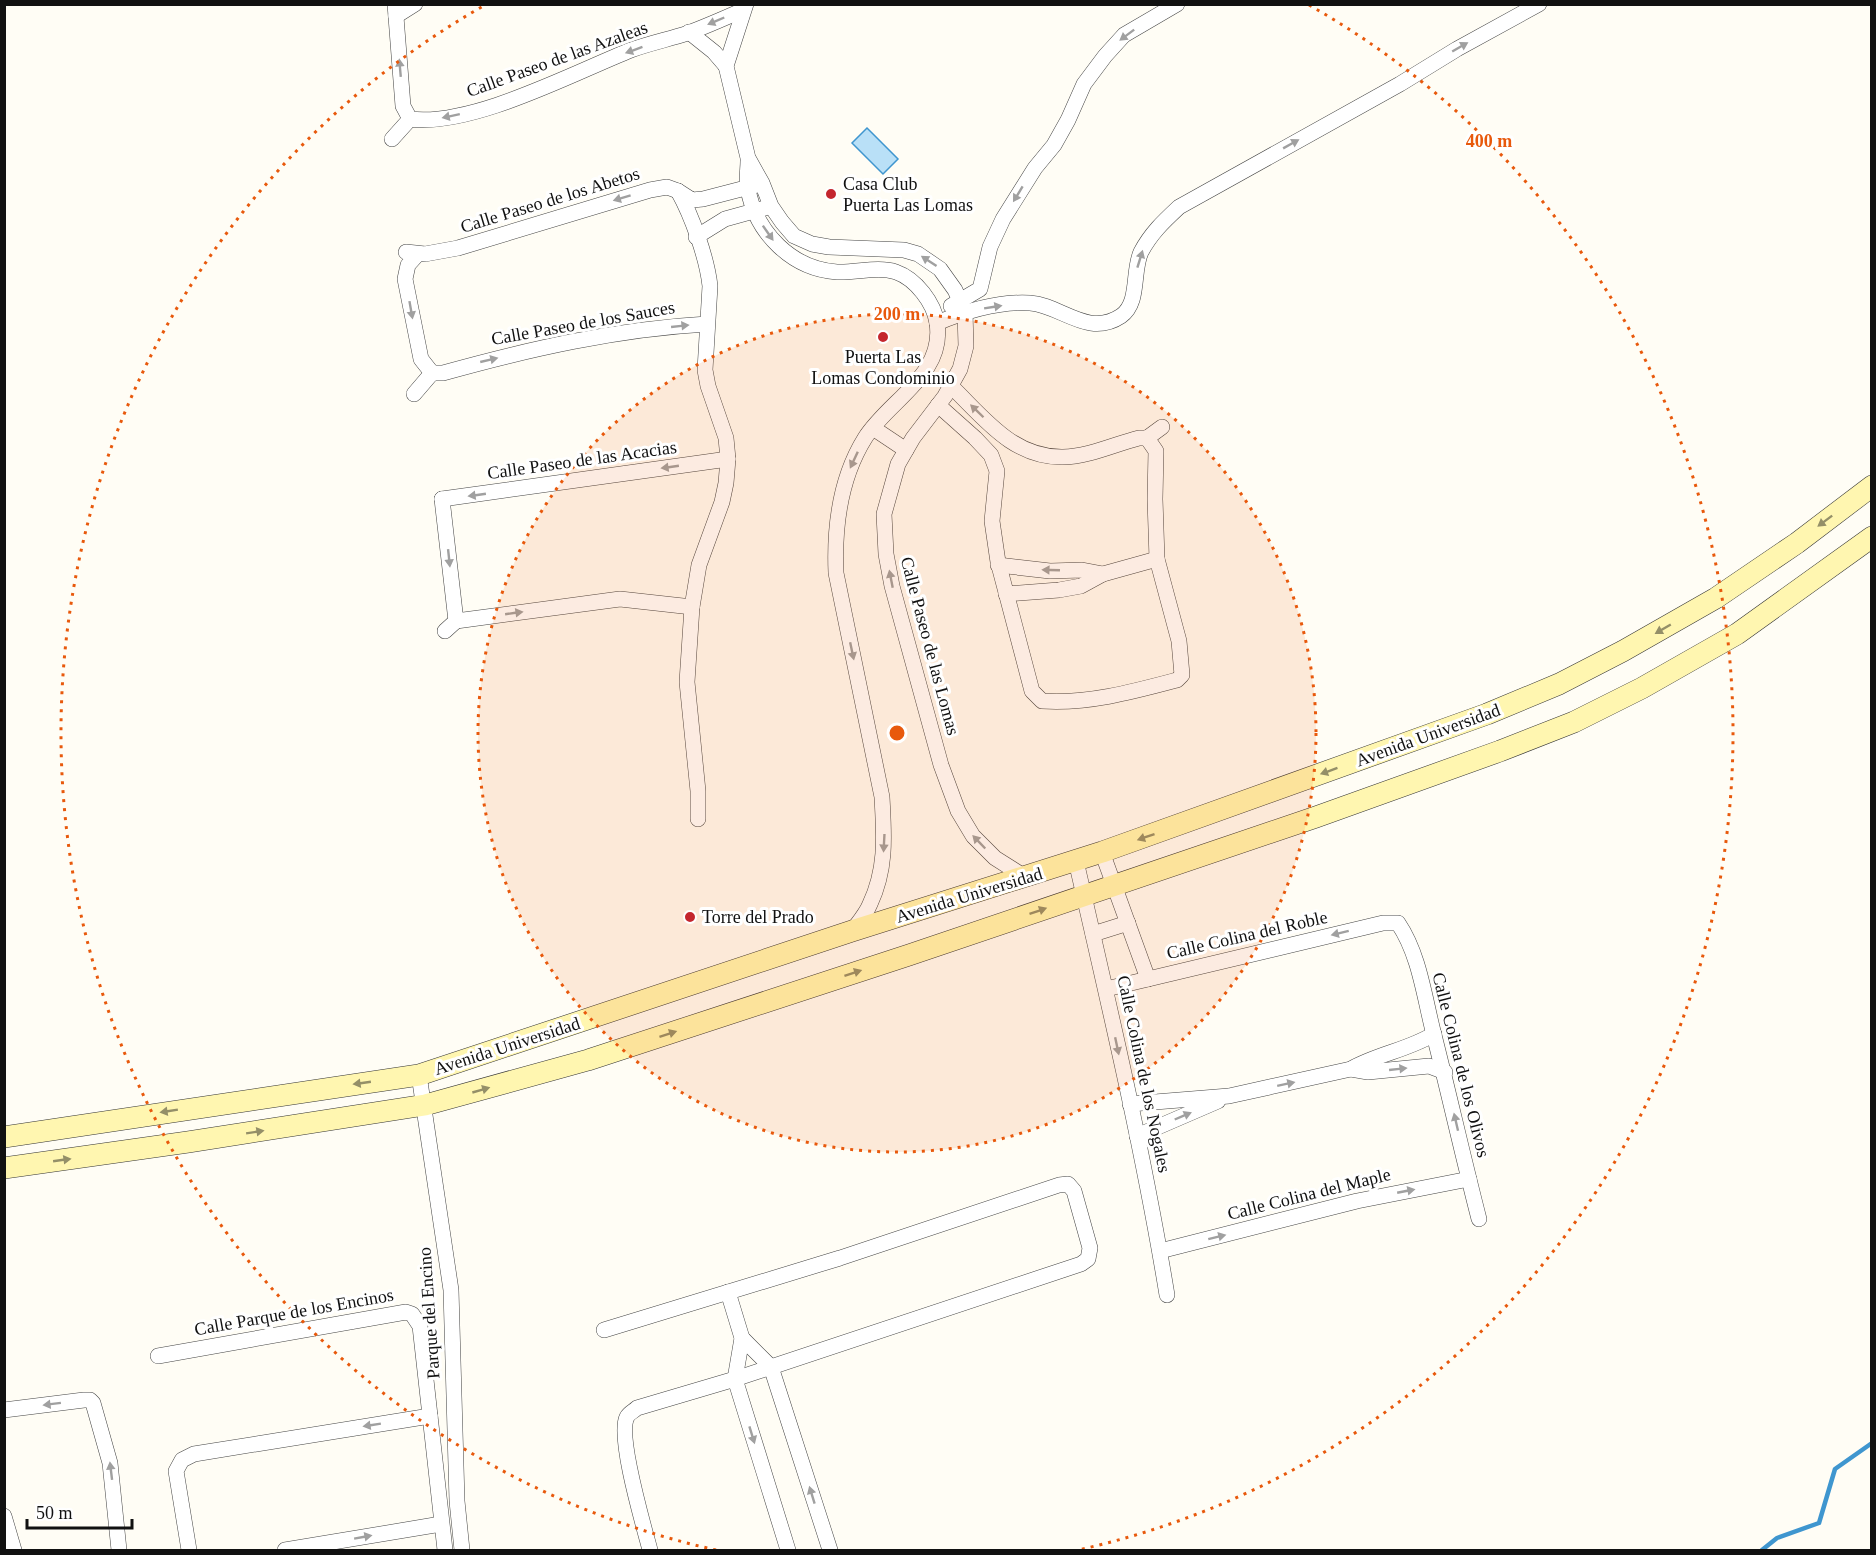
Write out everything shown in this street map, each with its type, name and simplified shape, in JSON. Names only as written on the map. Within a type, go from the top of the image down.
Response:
[{"type":"main road","name":"Avenida Universidad","points":[[4,1137],[419,1075],[1102,852],[1476,718],[1560,684],[1716,598],[1797,543],[1872,486]]},
{"type":"main road","name":"Avenida Universidad","points":[[4,1168],[425,1105],[588,1060],[1114,886],[1490,755],[1575,722],[1642,688],[1737,634],[1872,537]]},
{"type":"street","points":[[392,139],[410,119],[403,106],[396,10],[415,4]]},
{"type":"street","points":[[963,307],[980,289],[990,247],[1003,219],[1035,168],[1054,145],[1084,84],[1124,35],[1177,4]]},
{"type":"street","points":[[852,932],[870,905],[883,868],[884,833],[882,797],[837,582],[834,545],[838,515],[851,463],[866,436],[923,374],[933,359],[937,341],[936,318],[963,307],[1032,303],[1074,320],[1093,323],[1109,321],[1123,315],[1132,301],[1140,254],[1154,230],[1179,207],[1539,4]]},
{"type":"street","points":[[726,66],[745,7]]},
{"type":"street","name":"Calle Paseo de las Azaleas","points":[[410,119],[427,121],[470,112],[520,97],[635,49],[689,32],[745,7]]},
{"type":"street","points":[[689,32],[714,52],[726,66]]},
{"type":"street","name":"Calle Paseo de las Lomas","points":[[726,66],[755,186],[755,210],[765,231],[778,247],[811,267],[837,272],[884,270],[896,272],[908,278],[921,291],[936,318]]},
{"type":"street","name":"Calle Paseo de las Lomas","points":[[755,186],[794,236],[812,244],[829,247],[904,249],[918,254],[940,268],[956,290],[963,307],[966,346],[960,369],[898,464],[884,514],[886,554],[892,586],[941,765],[958,811],[973,836],[995,858],[1025,877]]},
{"type":"street","name":"Calle Paseo de los Abetos","points":[[432,373],[421,359],[405,279],[411,253],[467,245],[650,190],[667,187],[693,200],[703,200],[755,186]]},
{"type":"street","points":[[678,191],[688,208],[709,274],[705,370],[708,386],[726,438],[728,459],[722,502],[699,565],[692,607],[687,682],[698,819]]},
{"type":"street","points":[[696,237],[725,219],[771,206]]},
{"type":"street","name":"Calle Paseo de los Sauces","points":[[432,373],[554,345],[632,331],[707,324]]},
{"type":"street","points":[[414,394],[432,373]]},
{"type":"street","points":[[951,386],[1014,445],[1037,456],[1065,457],[1139,438],[1148,438],[1162,427]]},
{"type":"street","points":[[938,405],[991,454],[997,471],[992,521],[998,565],[1032,691],[1042,701],[1069,703],[1143,689],[1177,680],[1182,675],[1179,641],[1157,559],[1156,451],[1148,438]]},
{"type":"street","points":[[873,428],[906,450]]},
{"type":"street","points":[[991,454],[1004,435]]},
{"type":"street","name":"Calle Paseo de las Acacias","points":[[692,607],[620,599],[450,626],[439,498],[728,459]]},
{"type":"street","points":[[1006,594],[1081,586],[1103,574],[1157,559]]},
{"type":"street","points":[[998,565],[1050,571],[1082,570],[1103,574]]},
{"type":"street","name":"Calle Colina de los Nogales","points":[[1102,852],[1149,979]]},
{"type":"street","name":"Calle Colina de los Nogales","points":[[1076,861],[1137,1136],[1167,1295]]},
{"type":"street","name":"Calle Colina del Roble","points":[[1106,989],[1383,922],[1398,923]]},
{"type":"street","points":[[1093,934],[1128,923]]},
{"type":"street","name":"Calle Colina de los Olivos","points":[[1398,923],[1417,965],[1479,1219]]},
{"type":"street","points":[[1351,1070],[1366,1060],[1421,1042],[1434,1034]]},
{"type":"street","points":[[1130,1104],[1229,1096],[1351,1070],[1368,1072],[1429,1066],[1444,1072]]},
{"type":"street","name":"Parque del Encino","points":[[419,1075],[451,1290],[457,1501],[462,1551]]},
{"type":"street","points":[[1137,1136],[1229,1096]]},
{"type":"street","name":"Calle Colina del Maple","points":[[1160,1251],[1357,1201],[1469,1179]]},
{"type":"street","points":[[604,1330],[840,1258],[1059,1185],[1068,1184],[1074,1191],[1090,1248],[1088,1259],[1081,1264],[771,1367],[638,1408],[627,1415],[624,1426],[630,1474],[650,1551]]},
{"type":"street","points":[[728,1292],[742,1338],[735,1378],[789,1551]]},
{"type":"street","name":"Calle Parque de los Encinos","points":[[158,1356],[406,1312],[412,1314],[420,1326],[445,1551]]},
{"type":"street","points":[[742,1338],[771,1367],[830,1551]]},
{"type":"street","points":[[4,1410],[90,1400],[95,1409],[110,1463],[119,1551]]},
{"type":"street","points":[[189,1551],[176,1471],[182,1460],[194,1454],[430,1416]]},
{"type":"street","points":[[4,1516],[14,1551]]},
{"type":"street","points":[[285,1551],[441,1524]]},
{"type":"water","points":[[867,128],[898,159],[883,174],[852,143]]},
{"type":"waterway","points":[[1762,1550],[1777,1538],[1819,1523],[1835,1469],[1872,1443]]},
{"type":"place","name":"Casa Club Puerta Las Lomas","points":[[831,194]]},
{"type":"place","name":"Puerta Las Lomas Condominio","points":[[883,337]]},
{"type":"place","name":"Torre del Prado","points":[[690,917]]}]
